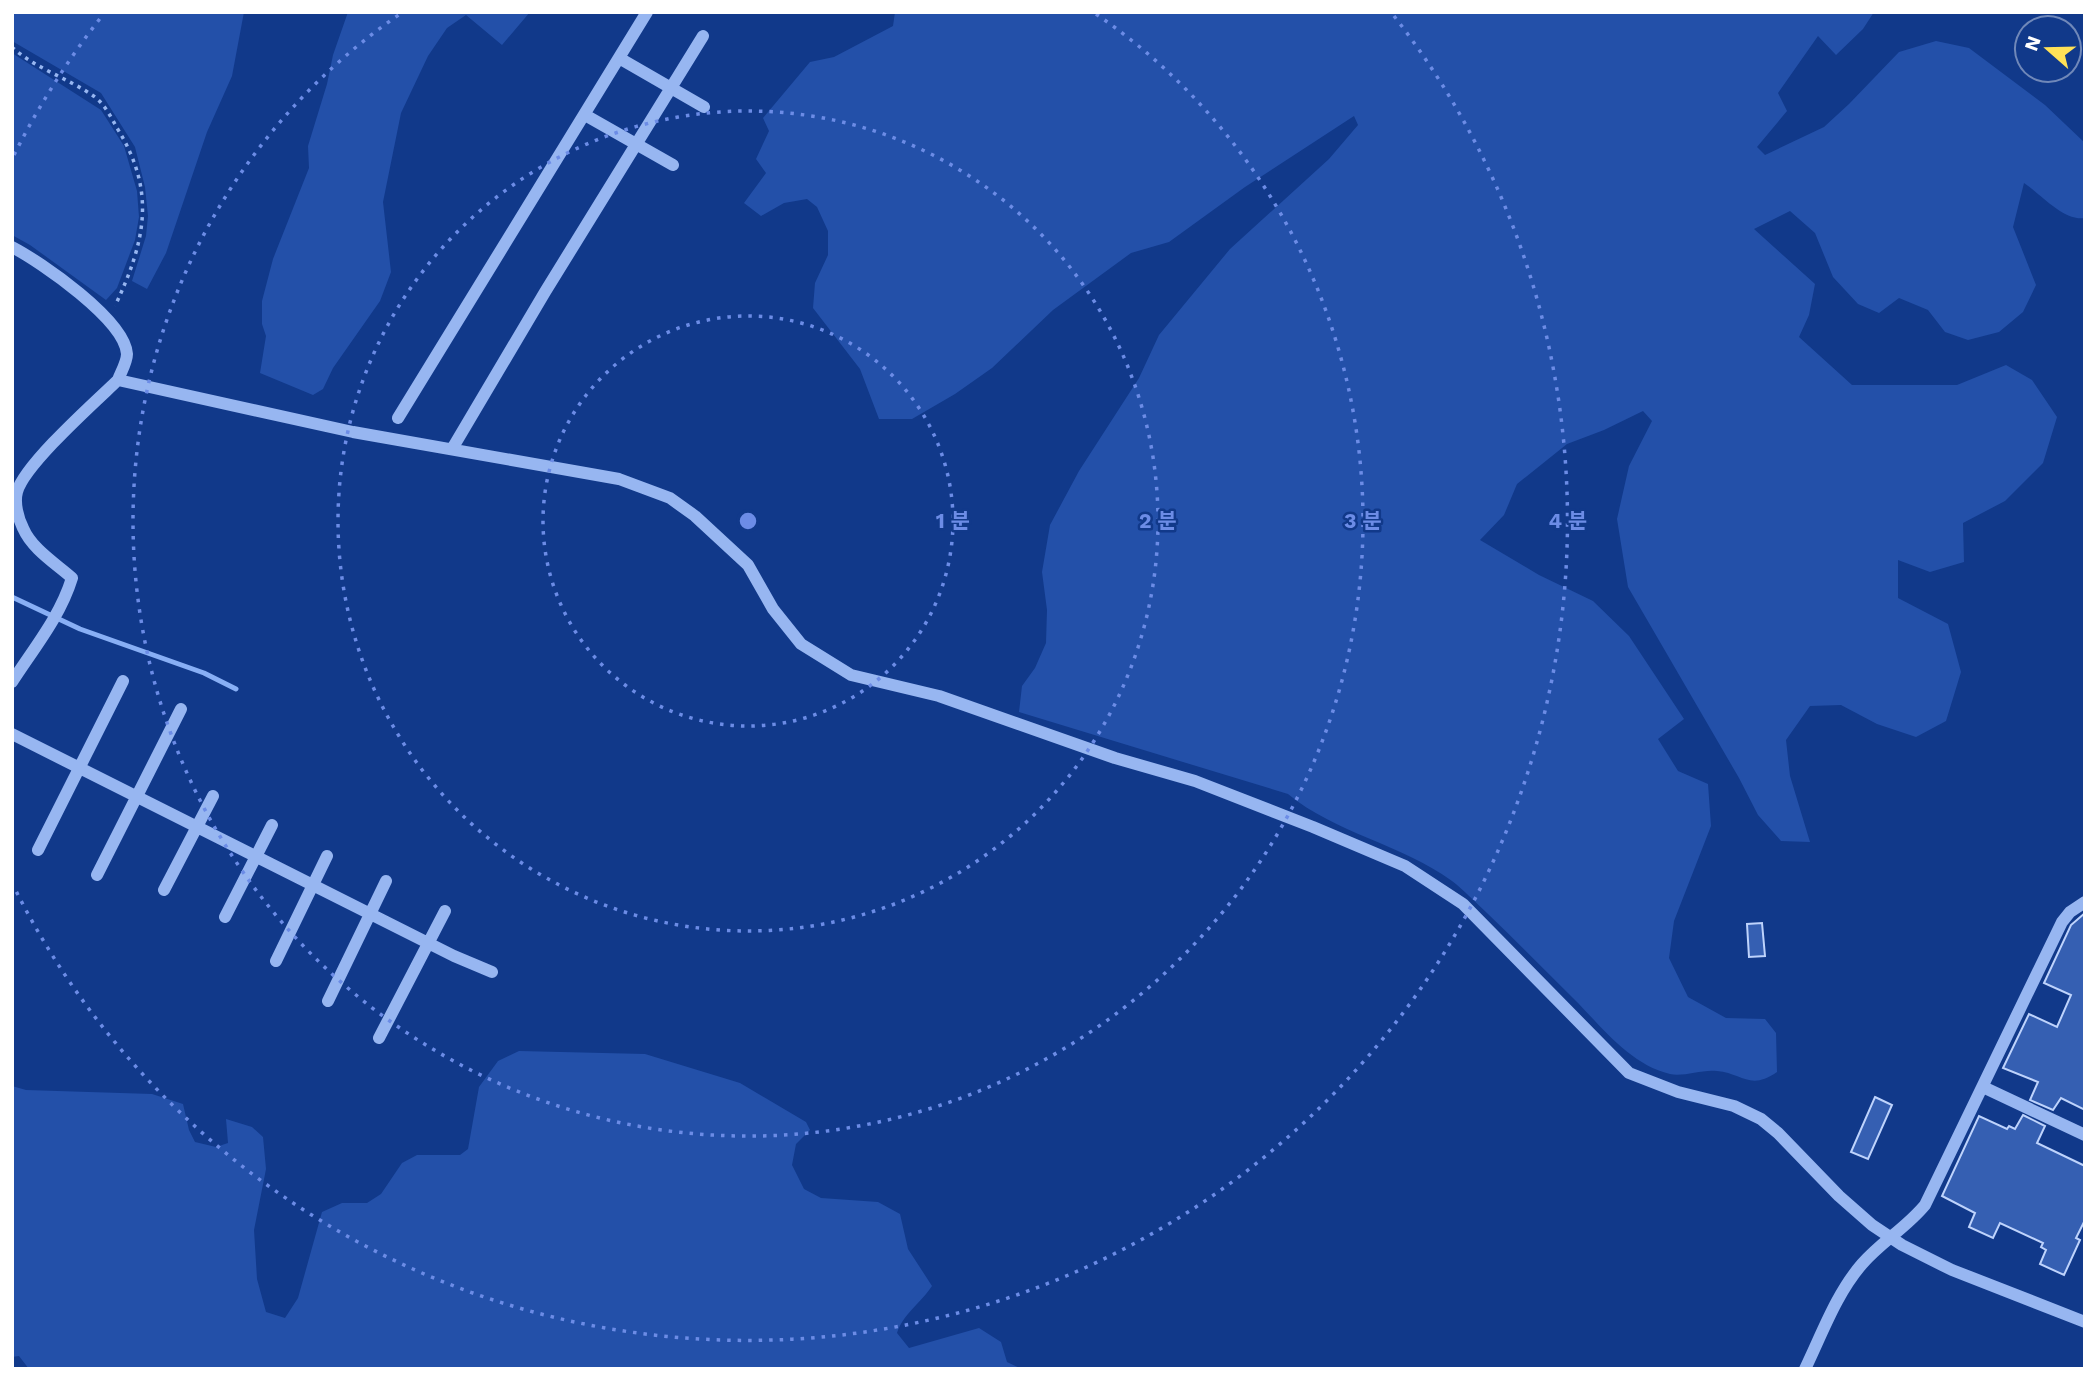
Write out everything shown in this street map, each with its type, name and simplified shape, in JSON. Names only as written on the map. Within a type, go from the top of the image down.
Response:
[{"type":"street","points":[[398,418],[647,12]]},
{"type":"street","points":[[452,449],[703,36]]},
{"type":"street","points":[[619,58],[704,107]]},
{"type":"street","points":[[585,115],[673,166]]},
{"type":"street","points":[[12,247],[54,272],[92,304],[123,339],[127,356],[118,380],[46,452],[23,479],[16,492],[16,508],[32,543],[72,578],[49,629],[12,682]]},
{"type":"street","points":[[118,380],[353,432],[619,479],[670,498],[695,516],[748,565],[773,610],[801,644],[851,675],[939,696],[1115,758],[1195,781],[1405,866],[1463,904],[1629,1073],[1678,1092],[1734,1106],[1761,1119],[1839,1196],[1872,1225],[1892,1238],[1952,1270],[2085,1322]]},
{"type":"street","points":[[38,850],[123,681]]},
{"type":"street","points":[[97,875],[181,709]]},
{"type":"street","points":[[12,734],[428,943],[492,972]]},
{"type":"street","points":[[164,890],[212,796]]},
{"type":"street","points":[[225,917],[272,825]]},
{"type":"street","points":[[276,961],[327,856]]},
{"type":"street","points":[[328,1001],[386,881]]},
{"type":"street","points":[[1805,1369],[1842,1291],[1863,1263],[1910,1223],[1925,1205],[2062,922],[2070,912],[2085,902]]},
{"type":"street","points":[[379,1038],[445,911]]},
{"type":"street","points":[[1983,1087],[2085,1135]]},
{"type":"path","points":[[12,47],[97,99],[129,147],[141,189],[144,215],[131,273],[108,321]]},
{"type":"shaded area","points":[[12,12],[244,12],[232,76],[207,132],[166,253],[147,289],[132,281],[146,236],[148,216],[145,187],[135,147],[101,93],[12,41]]},
{"type":"shaded area","points":[[348,12],[530,12],[502,45],[466,15],[447,28],[428,56],[401,113],[383,202],[391,272],[380,301],[333,368],[323,389],[313,395],[260,373],[266,336],[262,324],[262,301],[273,259],[309,168],[308,146]]},
{"type":"shaded area","points":[[895,12],[1874,12],[1863,29],[1836,55],[1818,36],[1778,93],[1787,111],[1757,147],[1765,155],[1824,127],[1899,52],[1936,41],[1969,48],[2013,81],[2013,84],[2017,84],[2045,105],[2085,143],[2085,218],[2077,218],[2061,211],[2024,183],[2013,227],[2036,285],[2023,312],[1999,332],[1968,340],[1945,332],[1928,310],[1899,298],[1879,313],[1858,304],[1833,277],[1815,233],[1790,211],[1754,229],[1815,284],[1809,315],[1799,337],[1852,385],[1957,385],[2006,365],[2032,380],[2057,417],[2043,463],[2005,501],[1963,523],[1964,562],[1930,572],[1898,560],[1898,598],[1948,624],[1961,672],[1946,721],[1916,737],[1877,724],[1841,705],[1810,706],[1786,740],[1790,776],[1810,842],[1781,841],[1758,815],[1628,587],[1617,519],[1629,466],[1652,421],[1643,411],[1567,444],[1517,484],[1504,515],[1480,540],[1539,575],[1593,601],[1629,636],[1684,719],[1658,739],[1678,771],[1708,784],[1711,826],[1674,921],[1669,958],[1688,997],[1726,1018],[1765,1019],[1776,1033],[1777,1072],[1753,1081],[1717,1071],[1675,1075],[1643,1063],[1609,1035],[1470,897],[1432,868],[1326,819],[1288,794],[1019,712],[1022,686],[1035,668],[1046,643],[1047,610],[1042,572],[1050,525],[1079,471],[1139,378],[1159,335],[1230,249],[1329,159],[1358,125],[1354,116],[1245,187],[1169,242],[1131,253],[1053,310],[992,368],[955,394],[912,419],[879,419],[860,369],[813,308],[815,283],[828,255],[828,231],[817,207],[807,199],[784,203],[761,216],[744,203],[766,173],[756,159],[769,131],[763,118],[810,62],[834,57],[893,26]]},
{"type":"shaded area","points":[[12,53],[101,110],[124,146],[137,191],[139,217],[135,240],[117,288],[106,300],[12,235]]},
{"type":"shaded area","points":[[519,1051],[645,1054],[740,1083],[806,1122],[810,1130],[796,1144],[792,1165],[804,1189],[821,1198],[878,1202],[900,1214],[908,1249],[932,1286],[903,1320],[897,1333],[909,1348],[979,1328],[1001,1342],[1007,1362],[1022,1369],[29,1369],[19,1356],[12,1357],[12,1086],[26,1090],[152,1094],[183,1104],[189,1130],[195,1142],[216,1147],[228,1143],[226,1119],[252,1127],[263,1137],[266,1169],[254,1230],[257,1279],[266,1312],[285,1318],[298,1298],[322,1212],[342,1203],[367,1203],[381,1194],[402,1163],[417,1155],[460,1155],[468,1149],[479,1087],[498,1061]]},
{"type":"building","points":[[2085,913],[2085,1110],[2061,1098],[2053,1110],[2030,1100],[2038,1082],[2003,1068],[2029,1014],[2057,1027],[2071,995],[2044,983],[2071,925]]},
{"type":"building","points":[[1762,923],[1765,956],[1749,957],[1747,924]]},
{"type":"building","points":[[1875,1097],[1892,1105],[1868,1159],[1851,1152]]},
{"type":"building","points":[[2023,1115],[2045,1126],[2037,1143],[2085,1166],[2085,1220],[2076,1238],[2080,1240],[2064,1275],[2040,1264],[2046,1250],[2041,1247],[2043,1243],[2000,1223],[1993,1238],[1969,1227],[1975,1213],[1942,1196],[1979,1116],[2007,1129],[2009,1126],[2015,1129]]},
{"type":"waterway","points":[[12,597],[80,629],[204,673],[236,689]]}]
